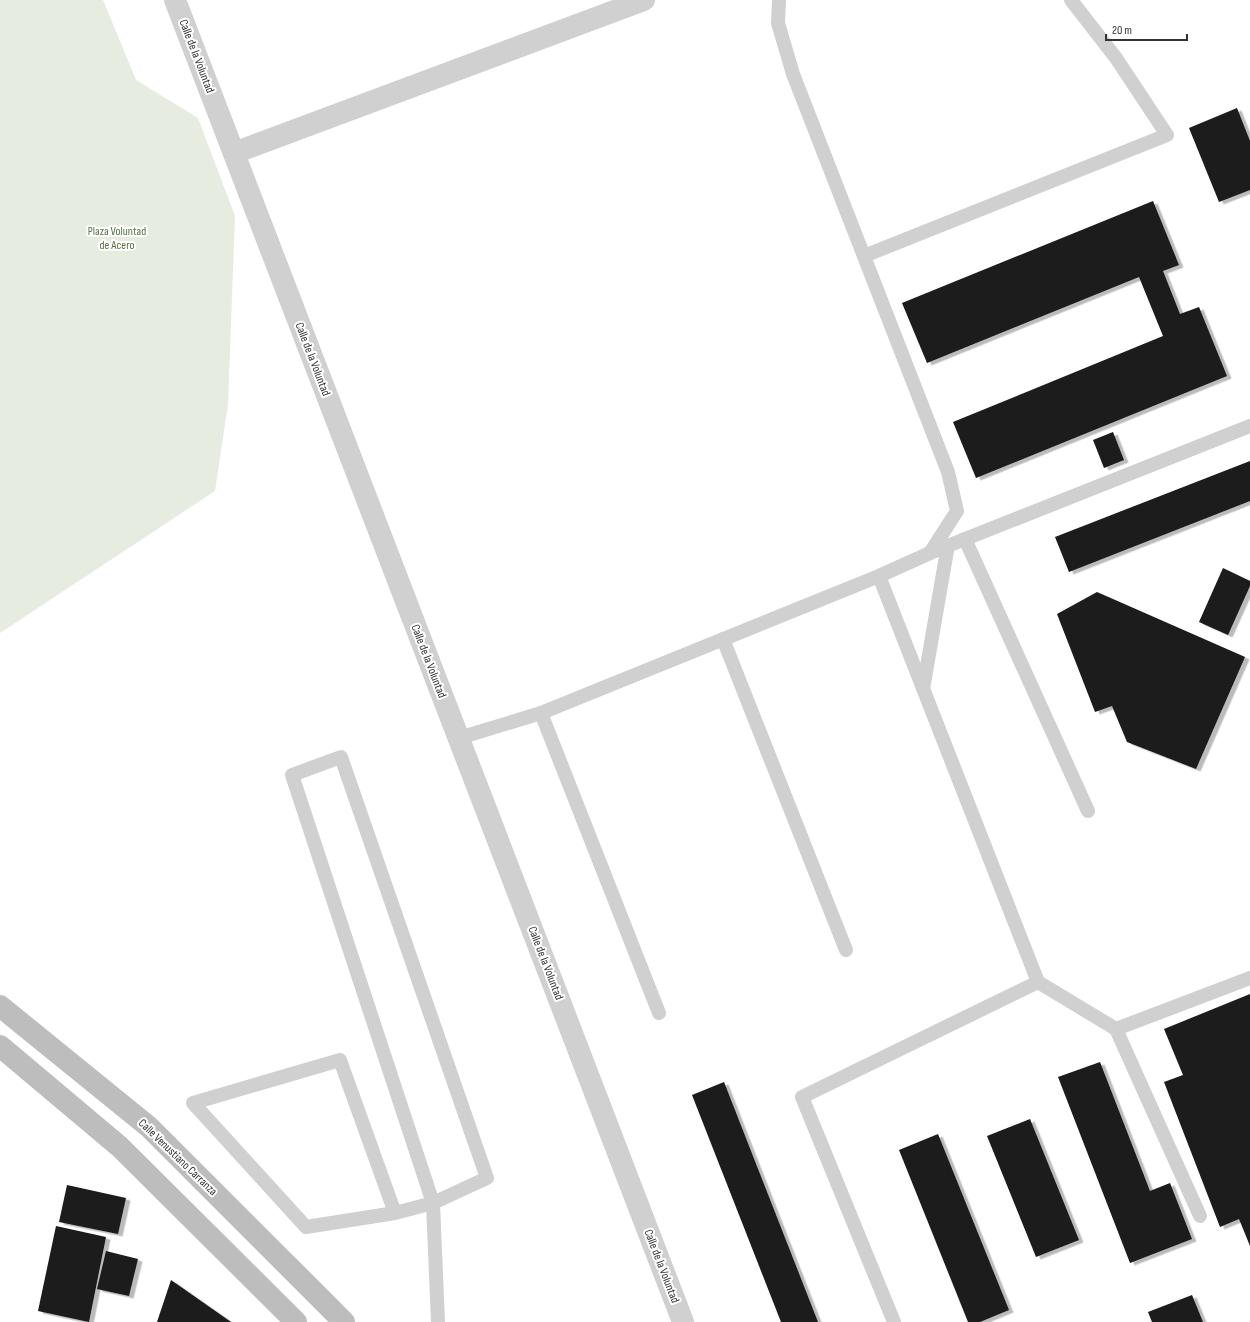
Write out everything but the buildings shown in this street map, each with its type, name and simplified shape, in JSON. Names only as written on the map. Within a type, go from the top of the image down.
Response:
[{"type":"main road","name":"Calle Venustiano Carranza","points":[[0,1006],[150,1127],[344,1322]]},
{"type":"main road","points":[[0,1046],[120,1147],[296,1322]]},
{"type":"street","name":"Calle de la Voluntad","points":[[175,0],[683,1322]]},
{"type":"street","points":[[234,153],[644,0]]},
{"type":"lane","points":[[779,0],[778,23],[793,74],[948,472],[956,511],[930,553]]},
{"type":"lane","points":[[864,256],[1167,135],[1116,58],[1071,0]]},
{"type":"lane","points":[[459,738],[541,713],[879,576],[948,545],[1250,426]]},
{"type":"lane","points":[[965,539],[1088,811]]},
{"type":"lane","points":[[923,689],[948,545]]},
{"type":"lane","points":[[879,576],[1038,982],[1116,1029],[1200,1216]]},
{"type":"lane","points":[[723,639],[846,950]]},
{"type":"lane","points":[[541,713],[659,1013]]},
{"type":"lane","points":[[395,1213],[340,1060],[193,1103],[306,1227],[395,1213],[433,1203],[487,1178],[341,757],[292,775],[433,1203],[438,1322]]},
{"type":"lane","points":[[1116,1029],[1250,978]]},
{"type":"lane","points":[[894,1322],[802,1097],[1038,982]]},
{"type":"green space","name":"Plaza Voluntad de Acero","points":[[0,0],[103,0],[136,80],[198,118],[235,216],[228,404],[215,491],[0,633]]}]
